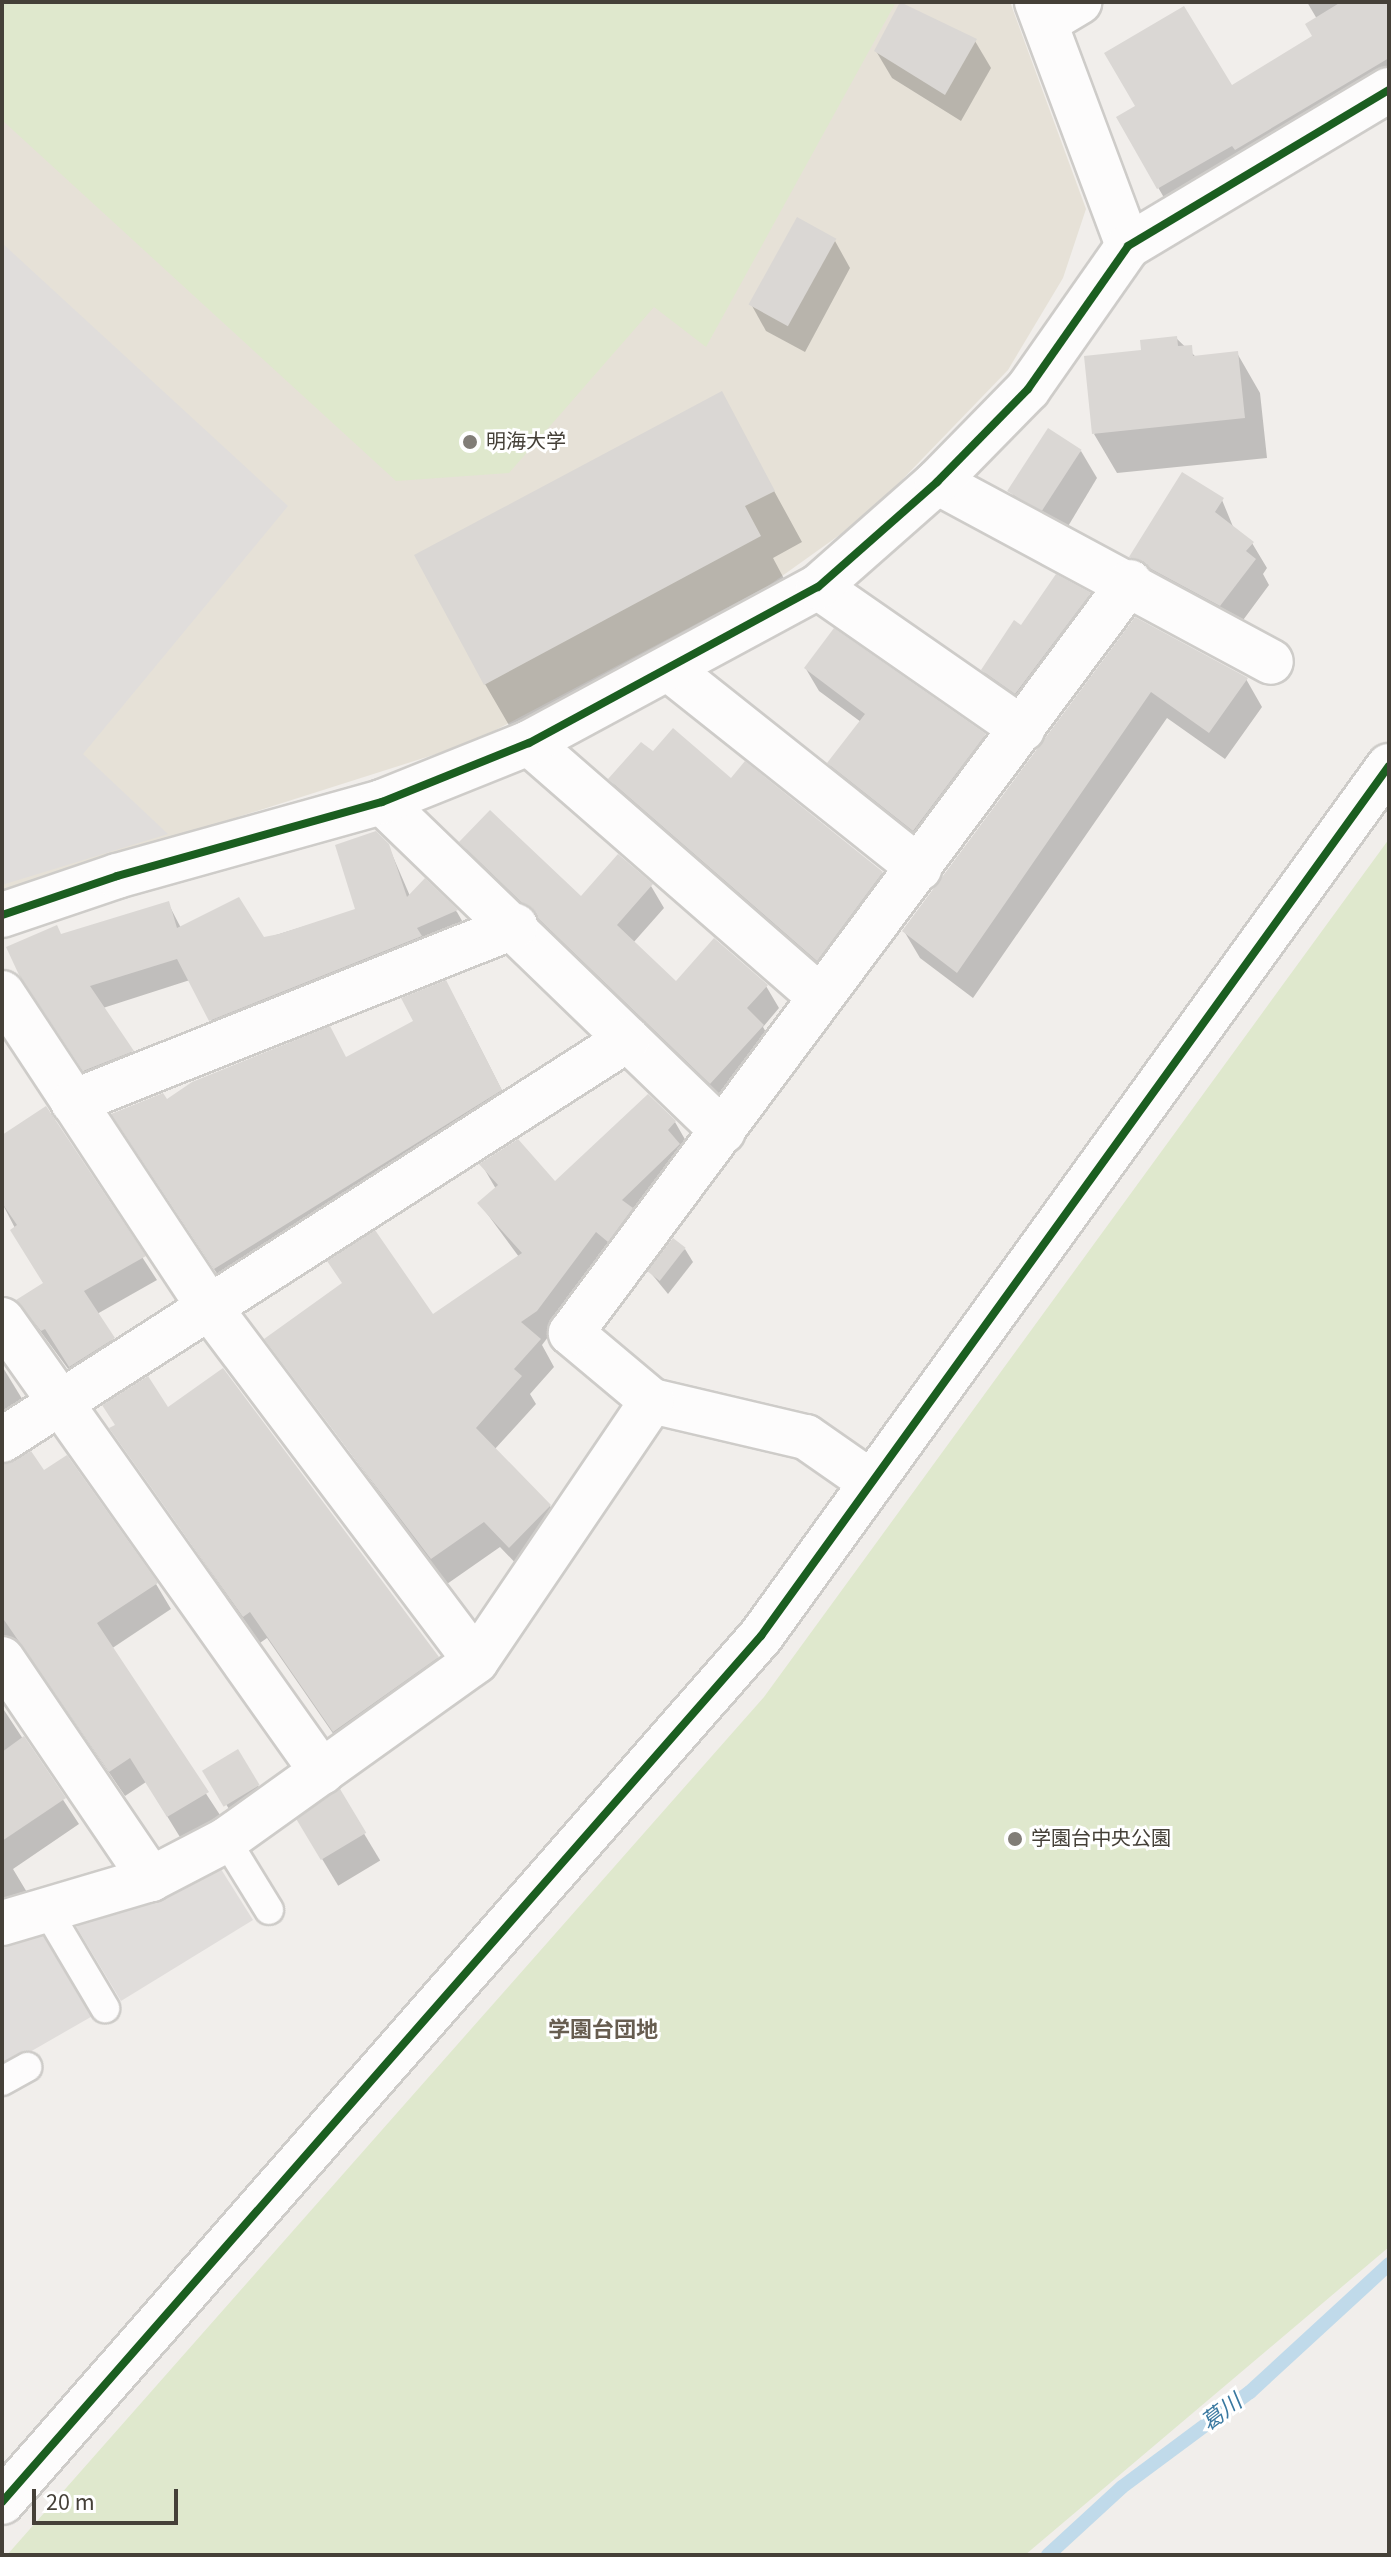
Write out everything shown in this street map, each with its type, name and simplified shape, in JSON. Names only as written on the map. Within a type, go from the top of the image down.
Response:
[{"type":"street","points":[[1054,9],[1128,246]]},
{"type":"street","points":[[2,915],[117,876],[382,802],[529,743],[818,587],[937,482],[1028,389],[1128,246],[1389,90]]},
{"type":"street","points":[[937,482],[1130,582],[1271,662]]},
{"type":"street","points":[[872,1483],[806,1437],[652,1401],[571,1333],[1130,582]]},
{"type":"street","points":[[818,587],[1022,729]]},
{"type":"street","points":[[669,669],[919,868]]},
{"type":"street","points":[[529,743],[820,997]]},
{"type":"street","points":[[2,2502],[761,1636],[1389,766]]},
{"type":"street","points":[[382,802],[515,926],[723,1131]]},
{"type":"street","points":[[73,1102],[515,926]]},
{"type":"street","points":[[2,993],[209,1307],[476,1661]]},
{"type":"street","points":[[2,1440],[628,1039]]},
{"type":"street","points":[[2,1320],[322,1772]]},
{"type":"street","points":[[2,1923],[48,1912],[151,1879],[226,1840],[476,1661],[652,1401]]},
{"type":"street","points":[[2,1659],[151,1879]]},
{"type":"lane","points":[[226,1840],[269,1910]]},
{"type":"lane","points":[[48,1912],[105,2008]]},
{"type":"lane","points":[[2,2081],[27,2067]]},
{"type":"shaded area","name":"明海大学","points":[[2,2],[1010,2],[1086,209],[1063,278],[1008,370],[869,514],[768,586],[471,743],[2,892]]},
{"type":"shaded area","points":[[2,243],[288,506],[83,754],[168,834],[2,885]]},
{"type":"shaded area","points":[[214,1858],[253,1920],[121,2001],[77,1928],[79,1915]]},
{"type":"shaded area","points":[[41,1925],[96,2014],[2,2068],[2,1934]]},
{"type":"green space","points":[[2,2],[896,2],[706,347],[654,307],[509,473],[396,481],[2,120]]},
{"type":"green space","name":"学園台中央公園","points":[[1389,839],[1389,2247],[1025,2555],[7,2555],[764,1697]]},
{"type":"building","points":[[900,2],[977,39],[945,95],[874,51]]},
{"type":"building","points":[[1341,2],[1389,2],[1389,58],[1235,150],[1232,146],[1157,189],[1116,117],[1135,106],[1104,53],[1184,6],[1232,85],[1312,36],[1305,24]]},
{"type":"building","points":[[797,217],[836,239],[788,326],[749,304]]},
{"type":"building","points":[[1177,336],[1178,346],[1192,345],[1193,356],[1238,351],[1245,418],[1092,434],[1084,356],[1141,350],[1140,340]]},
{"type":"building","points":[[722,391],[775,491],[745,506],[761,536],[484,685],[414,555]]},
{"type":"building","points":[[1048,428],[1082,450],[1041,513],[1007,491]]},
{"type":"building","points":[[1182,472],[1224,498],[1215,512],[1254,542],[1246,551],[1256,559],[1220,606],[1129,557]]},
{"type":"building","points":[[1056,574],[1091,593],[1015,694],[981,670],[1014,620],[1021,625]]},
{"type":"building","points":[[1135,617],[1248,678],[1209,733],[1151,692],[957,973],[902,931]]},
{"type":"building","points":[[834,628],[986,734],[913,831],[827,763],[865,714],[804,668]]},
{"type":"building","points":[[673,728],[731,778],[745,761],[883,872],[817,961],[608,779],[641,742],[653,751]]},
{"type":"building","points":[[490,810],[581,896],[618,854],[653,884],[617,925],[676,981],[714,938],[768,985],[747,1008],[764,1025],[710,1084],[459,842]]},
{"type":"building","points":[[376,831],[389,844],[407,897],[425,878],[458,910],[417,928],[422,936],[209,1021],[177,959],[90,986],[134,1051],[83,1071],[19,975],[6,947],[57,925],[61,934],[169,901],[177,928],[239,897],[264,937],[279,934],[355,909],[335,845]]},
{"type":"building","points":[[446,980],[502,1090],[214,1269],[111,1114],[163,1093],[167,1099],[192,1082],[330,1026],[346,1057],[413,1021],[401,998]]},
{"type":"building","points":[[648,1094],[676,1121],[668,1130],[680,1144],[622,1200],[633,1208],[608,1242],[596,1232],[537,1311],[521,1322],[541,1339],[514,1369],[522,1376],[476,1428],[551,1505],[509,1548],[484,1522],[431,1559],[264,1339],[342,1283],[327,1261],[375,1230],[433,1314],[522,1253],[477,1203],[498,1185],[479,1164],[518,1139],[555,1181]]},
{"type":"building","points":[[46,1106],[146,1256],[84,1291],[115,1338],[69,1367],[45,1329],[41,1331],[16,1300],[43,1283],[10,1230],[17,1225],[2,1203],[2,1135]]},
{"type":"building","points":[[673,1238],[686,1248],[660,1281],[647,1271]]},
{"type":"building","points":[[223,1368],[439,1657],[333,1732],[250,1612],[243,1617],[109,1428],[115,1425],[102,1405],[148,1376],[168,1407]]},
{"type":"building","points":[[31,1451],[44,1470],[67,1455],[158,1583],[97,1623],[209,1792],[167,1817],[130,1758],[109,1772],[2,1617],[2,1465]]},
{"type":"building","points":[[24,1736],[66,1798],[2,1841],[2,1752]]},
{"type":"building","points":[[238,1749],[260,1785],[224,1807],[202,1771]]},
{"type":"building","points":[[340,1789],[366,1833],[321,1860],[295,1816]]},
{"type":"waterway","name":"葛川","points":[[1048,2555],[1122,2487],[1250,2392],[1389,2264]]},
{"type":"cycle path","points":[[2,915],[117,876],[382,802],[529,743],[818,587],[937,482],[1028,389],[1128,246],[1389,90]]},
{"type":"cycle path","points":[[2,2502],[761,1636],[1389,766]]},
{"type":"place","name":"明海大学","points":[[470,442]]},
{"type":"place","name":"学園台中央公園","points":[[1015,1839]]},
{"type":"district","name":"学園台団地","points":[[603,2031]]}]
